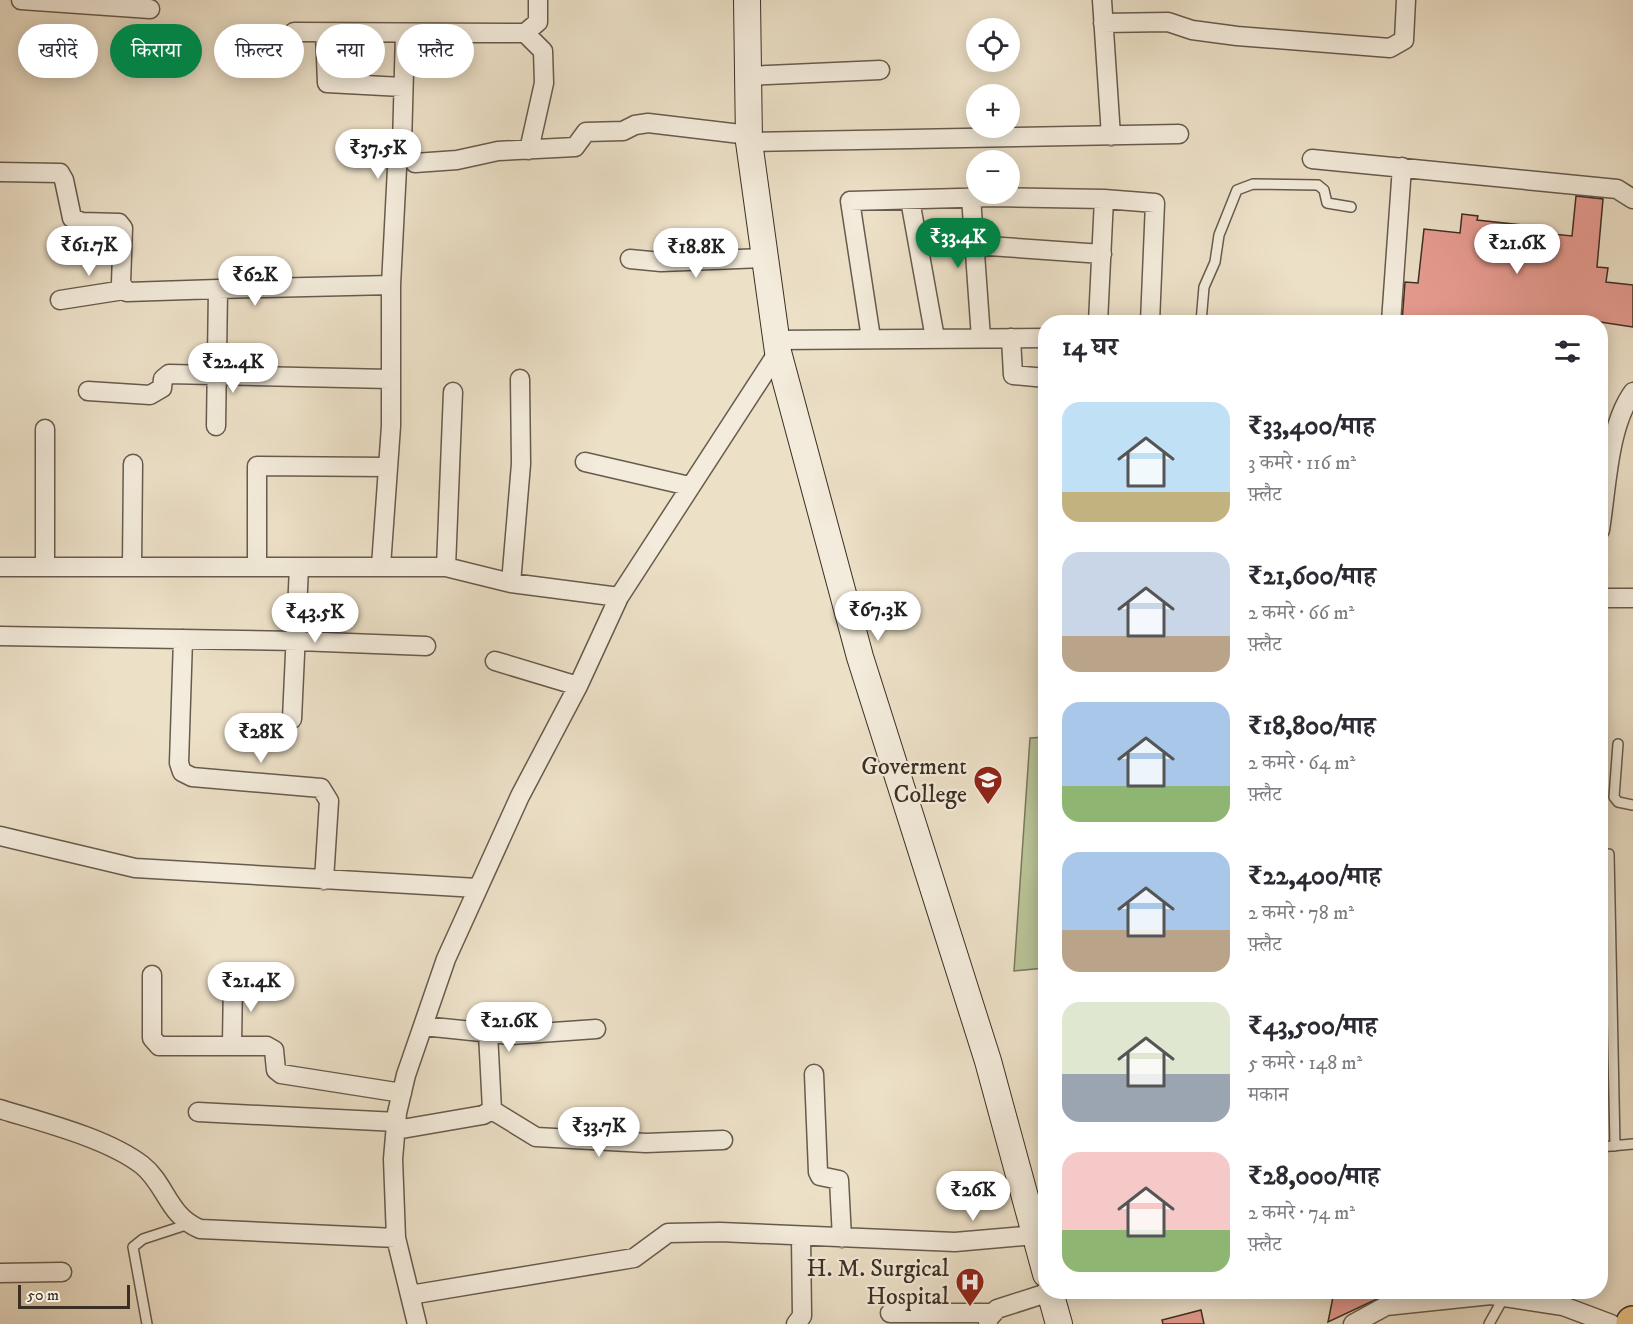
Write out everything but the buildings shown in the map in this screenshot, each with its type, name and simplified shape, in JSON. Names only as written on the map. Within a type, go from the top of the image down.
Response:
[{"type":"street","points":[[21,0],[150,9]]},
{"type":"street","points":[[474,33],[525,33],[538,22],[538,0]]},
{"type":"street","points":[[747,0],[749,138],[776,346],[860,657],[988,1061],[1038,1245]]},
{"type":"street","points":[[1102,0],[1111,136]]},
{"type":"street","points":[[1103,23],[1168,22],[1192,30],[1237,36],[1390,48],[1404,40],[1406,0]]},
{"type":"street","points":[[525,33],[543,51],[544,82],[530,150]]},
{"type":"street","points":[[748,76],[880,70]]},
{"type":"street","points":[[327,78],[327,83],[402,87]]},
{"type":"street","points":[[381,566],[391,426],[389,379],[392,285],[396,168],[402,145],[402,78]]},
{"type":"street","points":[[415,163],[446,161],[498,152],[576,147],[586,132],[623,131],[642,123],[749,138],[1179,134]]},
{"type":"street","points":[[1312,159],[1617,189],[1633,199]]},
{"type":"street","points":[[1391,315],[1402,167]]},
{"type":"street","points":[[0,172],[60,173],[64,180],[72,218],[82,222],[119,223],[123,228],[121,283],[124,290]]},
{"type":"street","points":[[871,338],[850,201],[966,197]]},
{"type":"street","points":[[1020,198],[1104,199],[1155,203],[1150,315]]},
{"type":"street","points":[[1098,315],[1104,199]]},
{"type":"street","points":[[910,200],[934,338]]},
{"type":"street","points":[[972,204],[981,338]]},
{"type":"street","points":[[975,245],[1102,254]]},
{"type":"street","points":[[630,259],[661,262],[764,258]]},
{"type":"street","points":[[60,300],[124,290],[130,292],[392,285]]},
{"type":"street","points":[[216,426],[218,289]]},
{"type":"street","points":[[776,346],[871,338],[1038,338]]},
{"type":"street","points":[[1011,338],[1014,375],[1038,377]]},
{"type":"street","points":[[417,1324],[396,1238],[393,1159],[402,1093],[446,959],[520,796],[578,686],[619,597],[776,346]]},
{"type":"street","points":[[88,391],[150,395],[162,388],[165,376],[169,374],[389,379]]},
{"type":"street","points":[[511,583],[522,464],[520,379]]},
{"type":"street","points":[[446,567],[453,392]]},
{"type":"street","points":[[1608,478],[1616,427],[1622,410],[1633,392]]},
{"type":"street","points":[[45,429],[45,567]]},
{"type":"street","points":[[585,462],[689,486]]},
{"type":"street","points":[[132,566],[133,464]]},
{"type":"street","points":[[257,567],[257,466],[388,467]]},
{"type":"street","points":[[0,567],[446,567],[511,583],[619,597]]},
{"type":"street","points":[[292,719],[298,641],[299,567]]},
{"type":"street","points":[[1608,598],[1633,598]]},
{"type":"street","points":[[0,636],[298,641],[426,646]]},
{"type":"street","points":[[183,639],[179,763],[182,772],[192,777],[321,788],[329,801],[324,880]]},
{"type":"street","points":[[495,661],[578,686]]},
{"type":"street","points":[[0,836],[135,868],[477,888]]},
{"type":"street","points":[[152,975],[152,1038],[155,1043],[164,1047],[232,1045],[271,1047],[274,1050],[276,1070],[285,1076],[402,1093]]},
{"type":"street","points":[[232,1045],[233,980]]},
{"type":"street","points":[[423,1026],[520,1035],[596,1029]]},
{"type":"street","points":[[488,1033],[492,1110]]},
{"type":"street","points":[[814,1074],[818,1172],[820,1176],[839,1180],[842,1238]]},
{"type":"street","points":[[0,1108],[65,1130],[134,1160],[150,1173],[175,1211],[189,1224],[214,1231],[396,1238]]},
{"type":"street","points":[[198,1112],[396,1126],[483,1115],[492,1110]]},
{"type":"street","points":[[492,1110],[536,1137],[646,1143],[723,1140]]},
{"type":"street","points":[[410,1295],[634,1258],[668,1233],[720,1232],[955,1242],[1035,1234]]},
{"type":"street","points":[[796,1324],[802,1316],[801,1237]]},
{"type":"street","points":[[0,1274],[62,1272]]},
{"type":"street","points":[[890,1313],[990,1319],[1038,1297]]},
{"type":"street","points":[[1052,1299],[1059,1324]]},
{"type":"street","points":[[1353,1324],[1386,1306],[1453,1299]]},
{"type":"street","points":[[1511,1299],[1563,1306],[1611,1324]]},
{"type":"lane","points":[[1202,315],[1204,287],[1215,262],[1219,235],[1237,190],[1253,184],[1318,185],[1324,190],[1327,203],[1351,207]]},
{"type":"lane","points":[[1618,744],[1614,797],[1618,802],[1633,805]]},
{"type":"lane","points":[[1609,854],[1616,1146]]},
{"type":"lane","points":[[1608,1146],[1633,1144]]},
{"type":"lane","points":[[147,1324],[134,1247],[143,1239],[189,1224]]},
{"type":"lane","points":[[1489,1324],[1503,1299]]},
{"type":"green space","points":[[1038,737],[1038,969],[1014,971],[1030,738]]},
{"type":"place","name":"Goverment College","points":[[988,806]]},
{"type":"place","name":"H. M. Surgical Hospital","points":[[970,1308]]}]
